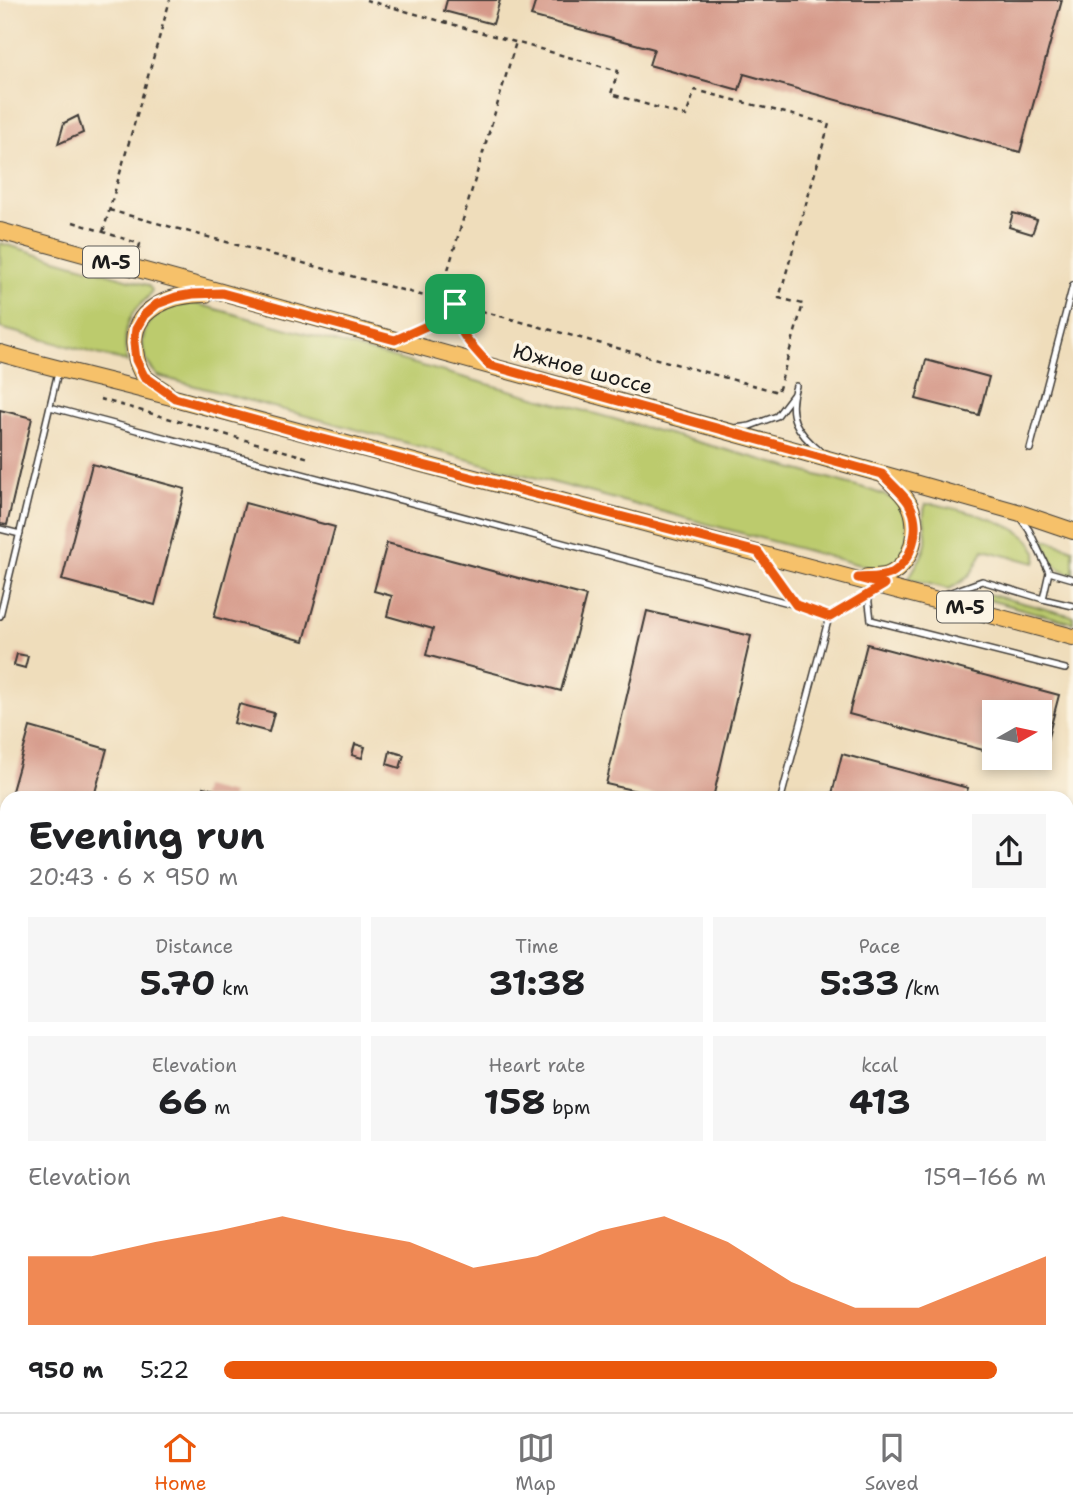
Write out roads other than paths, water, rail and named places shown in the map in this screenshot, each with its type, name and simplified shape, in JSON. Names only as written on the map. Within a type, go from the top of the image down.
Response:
[{"type":"main road","name":"Южное шоссе","points":[[0,231],[882,474],[1017,512],[1073,531]]},
{"type":"main road","points":[[175,398],[144,376],[136,360],[136,329],[144,315],[157,304],[193,294],[222,293]]},
{"type":"main road","name":"М-5","points":[[0,354],[858,578],[1073,637]]},
{"type":"main road","points":[[858,578],[887,575],[901,567],[914,538],[915,524],[909,502],[882,474]]},
{"type":"lane","points":[[1030,449],[1073,285]]},
{"type":"lane","points":[[459,292],[455,304],[460,332],[489,365]]},
{"type":"lane","points":[[395,340],[433,323],[455,304]]},
{"type":"lane","points":[[0,616],[58,369]]},
{"type":"lane","points":[[796,386],[793,395],[793,420],[809,442],[831,460]]},
{"type":"lane","points":[[715,428],[743,427],[777,416],[793,395]]},
{"type":"lane","points":[[50,407],[796,605],[830,617]]},
{"type":"lane","points":[[1017,512],[1029,530],[1049,572],[1043,599]]},
{"type":"lane","points":[[0,529],[20,534]]},
{"type":"lane","points":[[758,552],[796,605]]},
{"type":"lane","points":[[1049,572],[1073,579]]},
{"type":"lane","points":[[933,598],[982,581],[1073,606]]},
{"type":"lane","points":[[783,791],[830,617],[884,585]]},
{"type":"lane","points":[[868,595],[872,620],[1065,669]]}]
